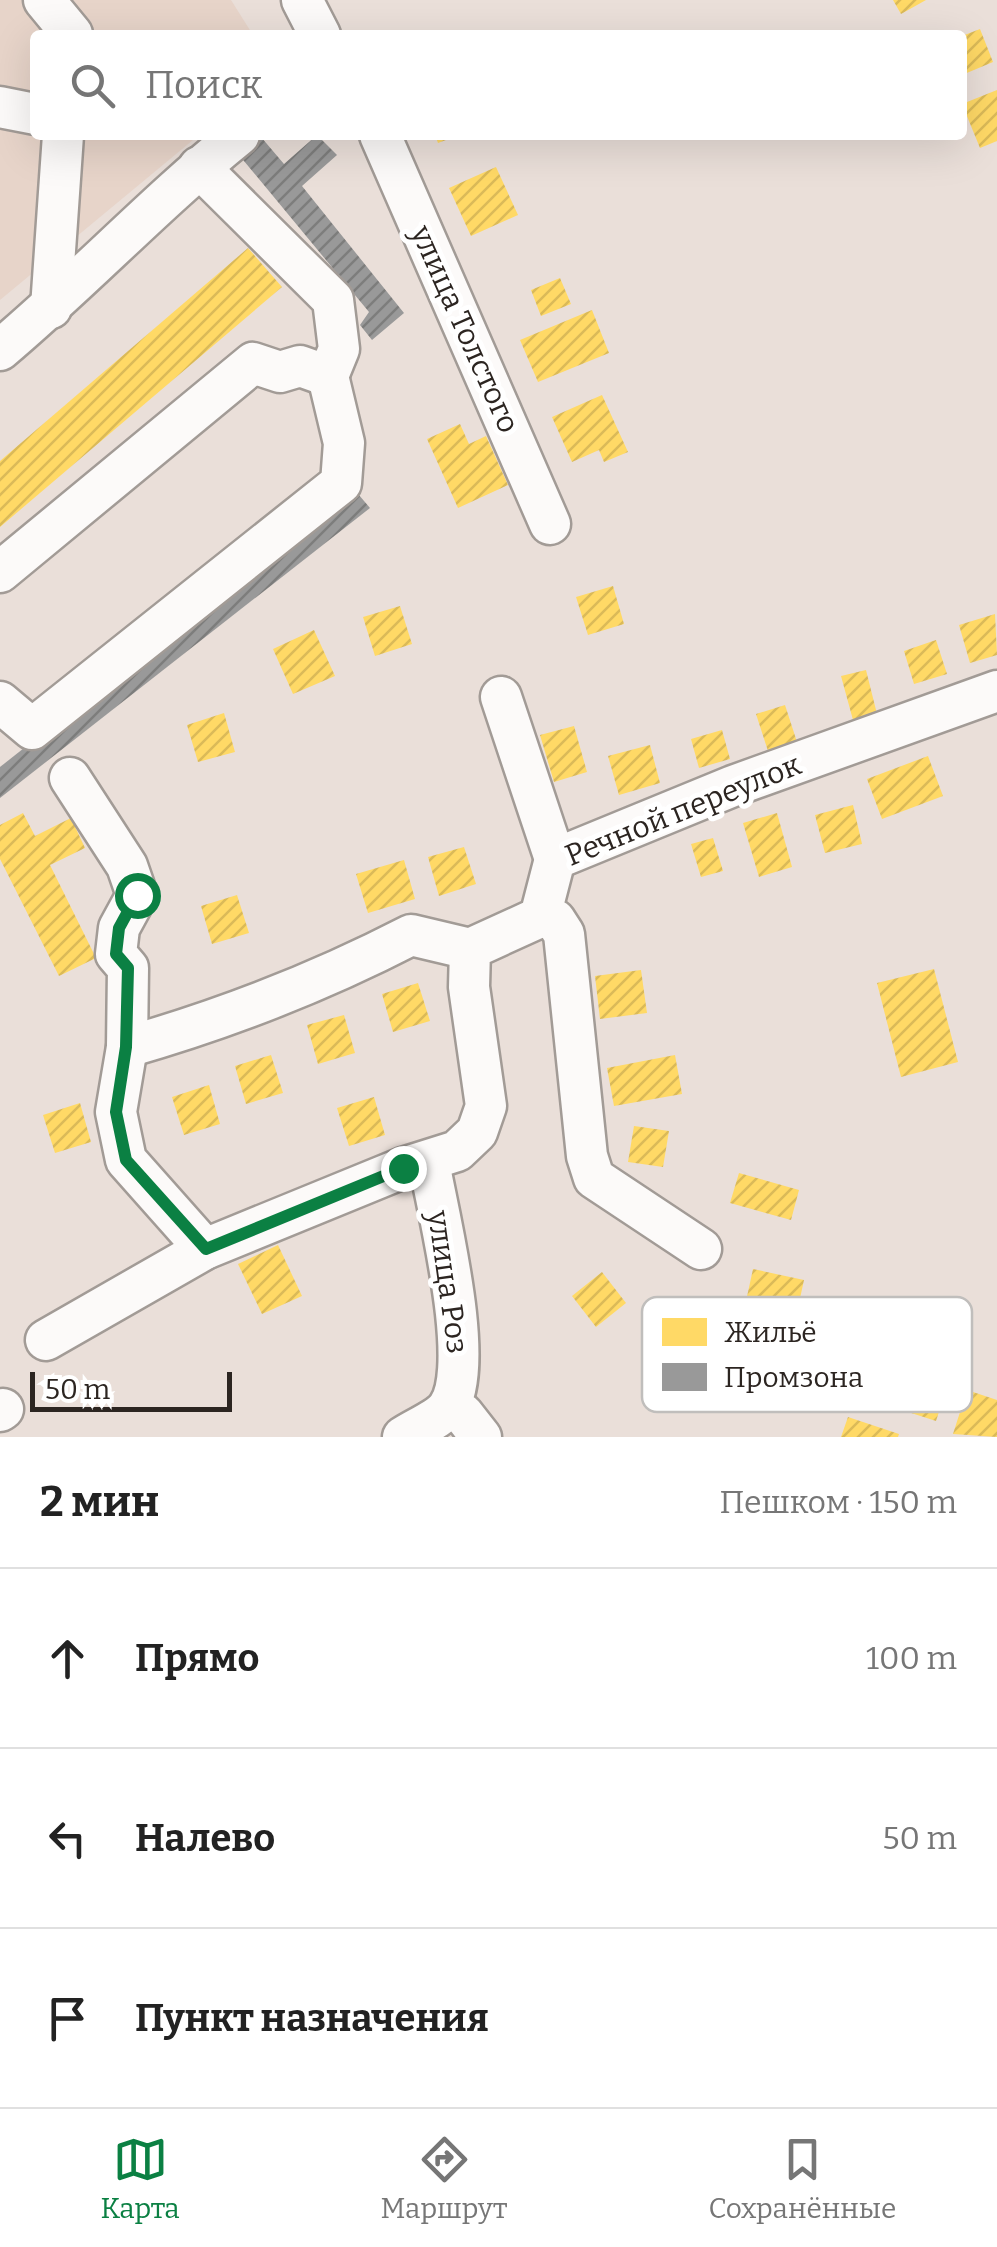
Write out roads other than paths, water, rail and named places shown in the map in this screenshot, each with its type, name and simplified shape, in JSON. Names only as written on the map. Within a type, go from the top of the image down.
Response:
[{"type":"street","points":[[44,0],[68,30]]},
{"type":"street","points":[[73,30],[76,0]]},
{"type":"street","points":[[302,0],[317,30]]},
{"type":"street","points":[[0,107],[30,113]]},
{"type":"street","points":[[51,308],[62,140]]},
{"type":"street","points":[[0,350],[233,140]]},
{"type":"street","name":"улица Толстого","points":[[382,140],[550,524]]},
{"type":"street","points":[[0,702],[32,729],[341,483],[344,443],[328,376],[340,349],[333,300],[199,167]]},
{"type":"street","points":[[0,572],[253,363],[280,372],[300,366],[328,376]]},
{"type":"street","name":"Речной переулок","points":[[540,917],[555,859],[732,786],[997,691]]},
{"type":"street","points":[[502,697],[555,859]]},
{"type":"street","points":[[70,778],[126,866],[137,895],[119,928],[116,954],[128,968],[126,1047],[116,1112],[126,1160],[206,1249]]},
{"type":"street","points":[[126,1047],[202,1026],[350,966],[411,935],[470,948],[540,917],[555,920],[564,934],[588,1156],[594,1178],[701,1249]]},
{"type":"street","points":[[46,1340],[206,1249],[403,1168],[457,1152],[477,1132],[486,1106],[472,1018],[470,948]]},
{"type":"street","name":"улица Роз","points":[[429,1162],[446,1242],[460,1370],[448,1408]]},
{"type":"street","points":[[403,1437],[448,1408],[463,1414],[481,1437]]}]
